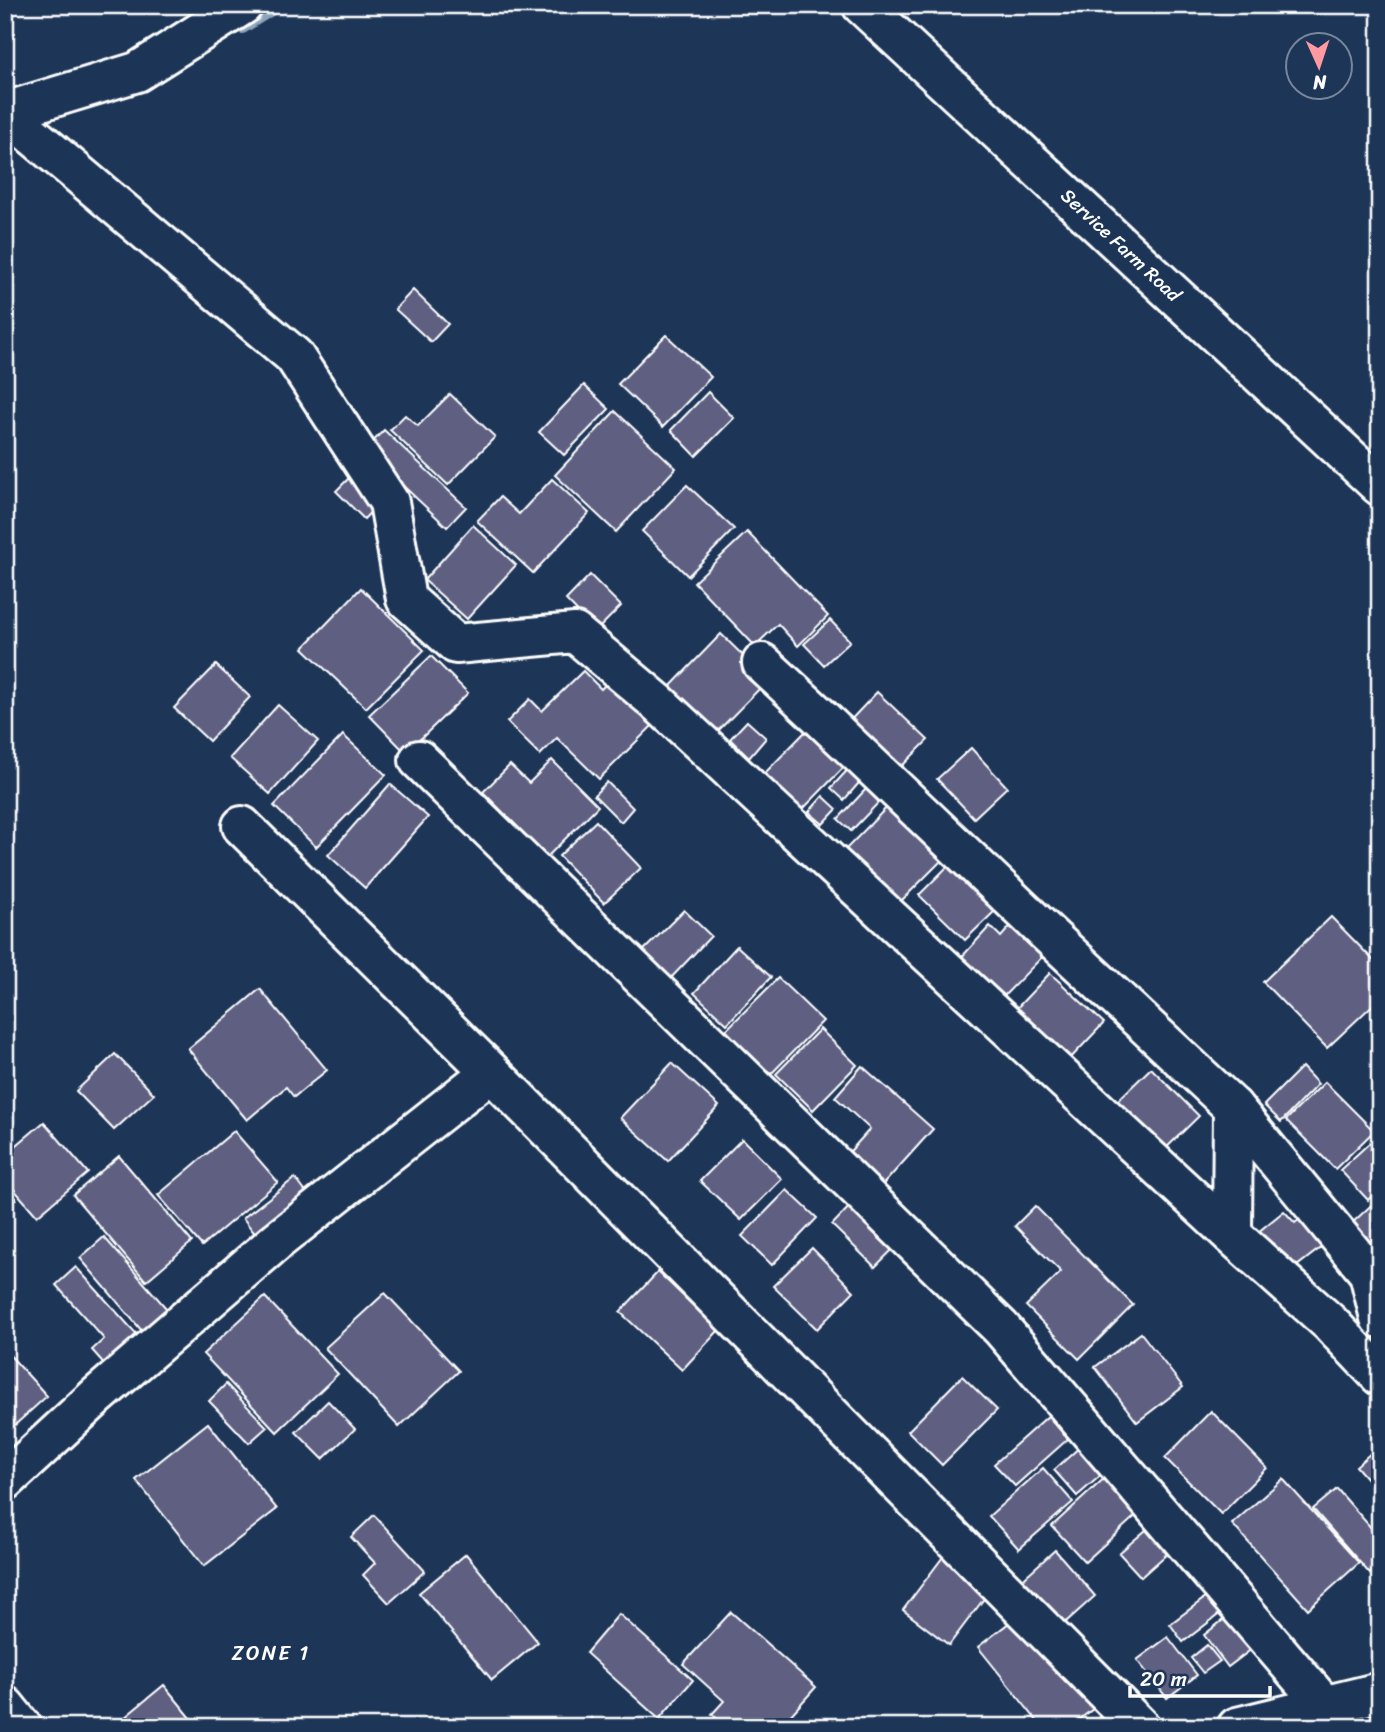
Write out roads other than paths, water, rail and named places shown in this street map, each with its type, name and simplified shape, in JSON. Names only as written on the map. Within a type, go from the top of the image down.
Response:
[{"type":"street","points":[[5,112],[137,72],[243,5]]},
{"type":"street","name":"Service Farm Road","points":[[862,5],[1380,486]]},
{"type":"street","points":[[5,112],[294,356],[389,502],[406,599],[456,644],[575,633],[657,702],[1330,1323],[1380,1376]]},
{"type":"street","points":[[762,663],[1233,1107],[1369,1273],[1380,1318]]},
{"type":"street","points":[[419,760],[1001,1328],[1325,1706]]},
{"type":"street","points":[[242,826],[491,1072],[1140,1727]]},
{"type":"street","points":[[5,1480],[97,1396],[278,1240],[491,1072]]},
{"type":"street","points":[[1232,1235],[1233,1107]]},
{"type":"street","points":[[1237,1727],[1380,1692]]},
{"type":"street","points":[[5,1706],[22,1727]]},
{"type":"waterway","points":[[242,27],[277,5]]},
{"type":"district","name":"ZONE 1","points":[[271,1653]]}]
